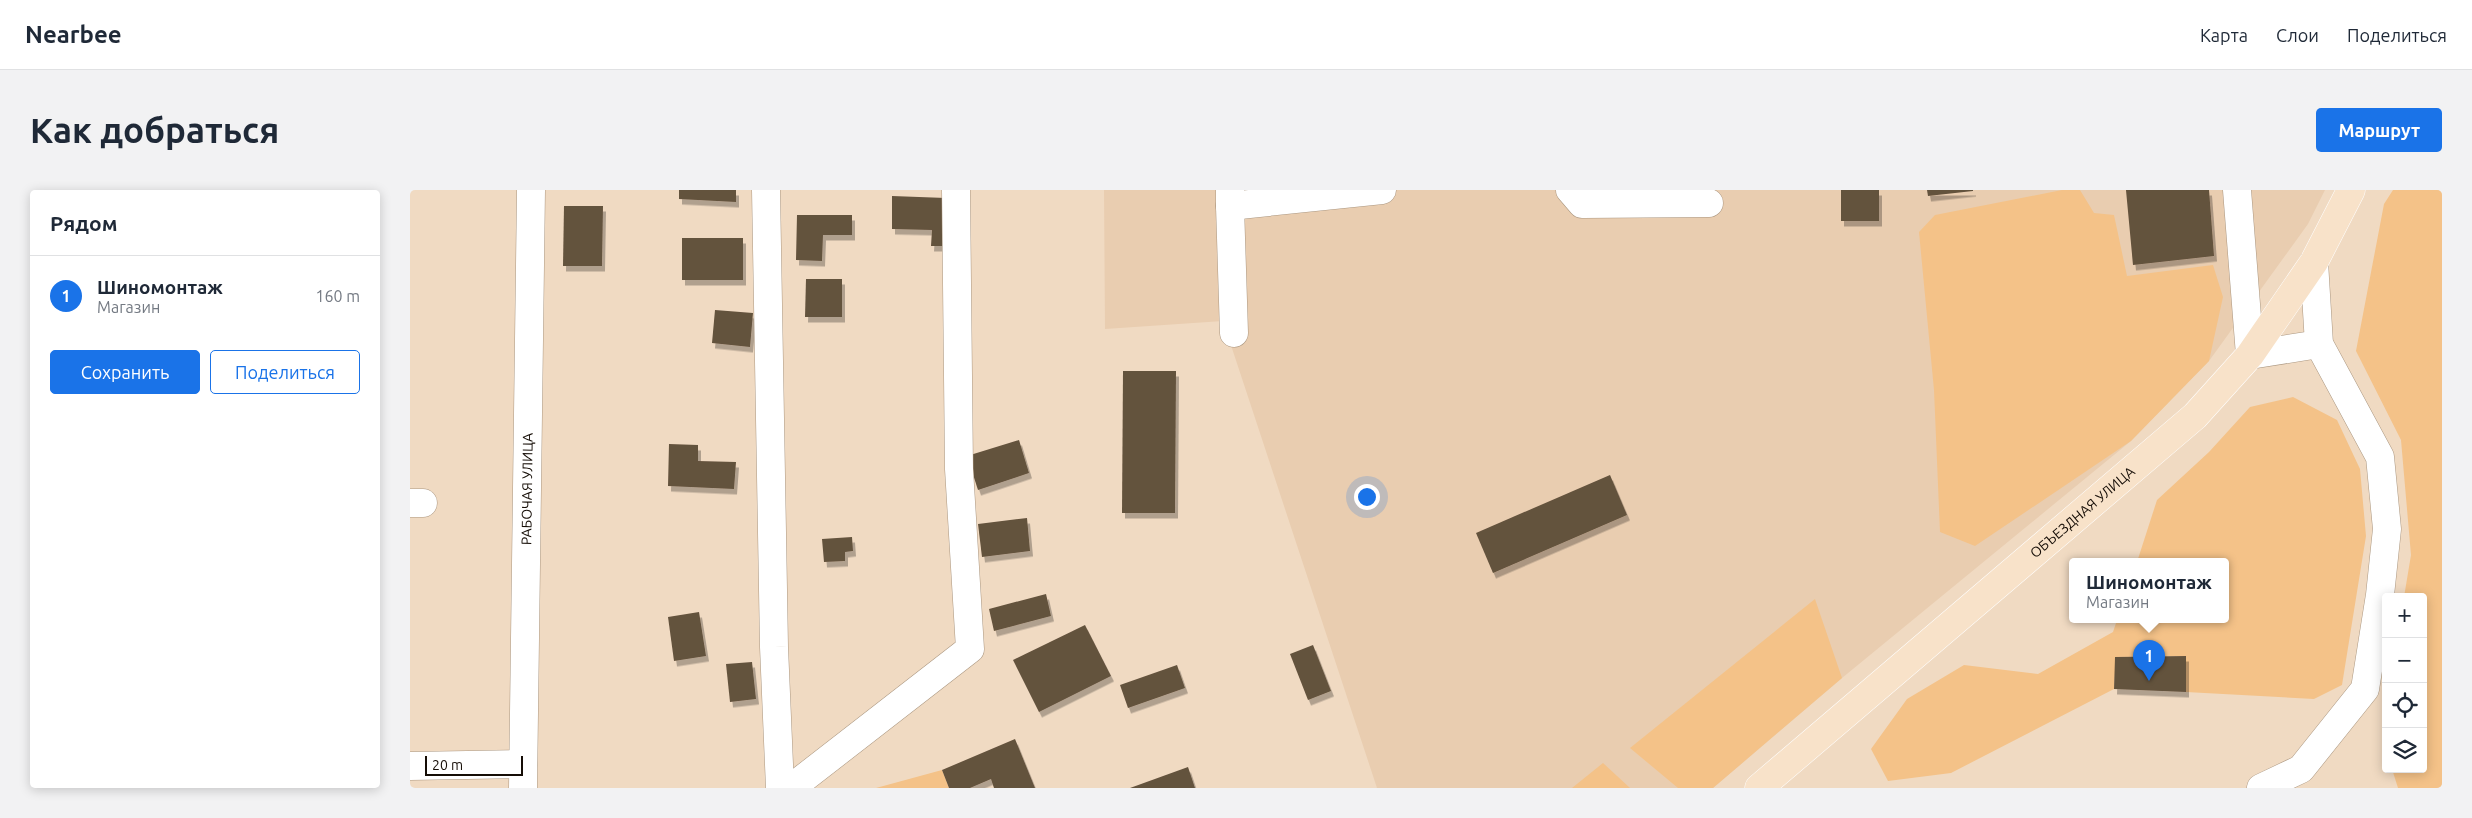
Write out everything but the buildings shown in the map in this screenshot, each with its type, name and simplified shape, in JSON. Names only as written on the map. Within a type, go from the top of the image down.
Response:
[{"type":"main road","name":"ОБЪЕЗДНАЯ УЛИЦА","points":[[1759,788],[2195,416],[2250,355],[2314,262],[2351,190]]},
{"type":"street","name":"РАБОЧАЯ УЛИЦА","points":[[523,776],[531,190]]},
{"type":"street","points":[[766,190],[774,637],[780,788]]},
{"type":"street","points":[[792,788],[970,649],[959,469],[956,190]]},
{"type":"street","points":[[1570,190],[1582,204],[1710,203]]},
{"type":"street","points":[[2237,190],[2250,355],[2319,344]]},
{"type":"street","points":[[1234,333],[1230,198],[1365,191]]},
{"type":"street","points":[[2261,788],[2301,769],[2365,689],[2380,595],[2387,529],[2380,457],[2319,344],[2314,262]]},
{"type":"street","points":[[410,766],[523,776]]},
{"type":"shaded area","points":[[1104,190],[2325,190],[2308,224],[2209,361],[2131,441],[1842,678],[1713,788],[1377,788],[1223,321],[1105,329]]},
{"type":"shaded area","points":[[2062,190],[2080,190],[2094,213],[2114,215],[2127,276],[2213,265],[2223,297],[2209,361],[2131,441],[1975,546],[1940,532],[1934,390],[1919,232],[1935,215]]},
{"type":"shaded area","points":[[2393,190],[2442,190],[2442,788],[2398,788],[2393,773],[2427,773],[2427,593],[2405,593],[2411,555],[2401,440],[2356,351],[2384,204]]},
{"type":"shaded area","points":[[2293,397],[2337,420],[2360,469],[2366,536],[2342,685],[2314,699],[2186,692],[2186,656],[2116,657],[2114,689],[1951,773],[1888,781],[1871,749],[1907,699],[1964,665],[2038,674],[2113,632],[2116,623],[2229,623],[2229,558],[2138,558],[2157,500],[2209,452],[2250,407]]},
{"type":"shaded area","points":[[1815,599],[1842,678],[1713,788],[1678,788],[1630,748]]},
{"type":"shaded area","points":[[1603,763],[1630,788],[1572,788]]},
{"type":"shaded area","points":[[942,770],[949,788],[876,788]]},
{"type":"place","name":"Шиномонтаж","points":[[2149,681]]}]
